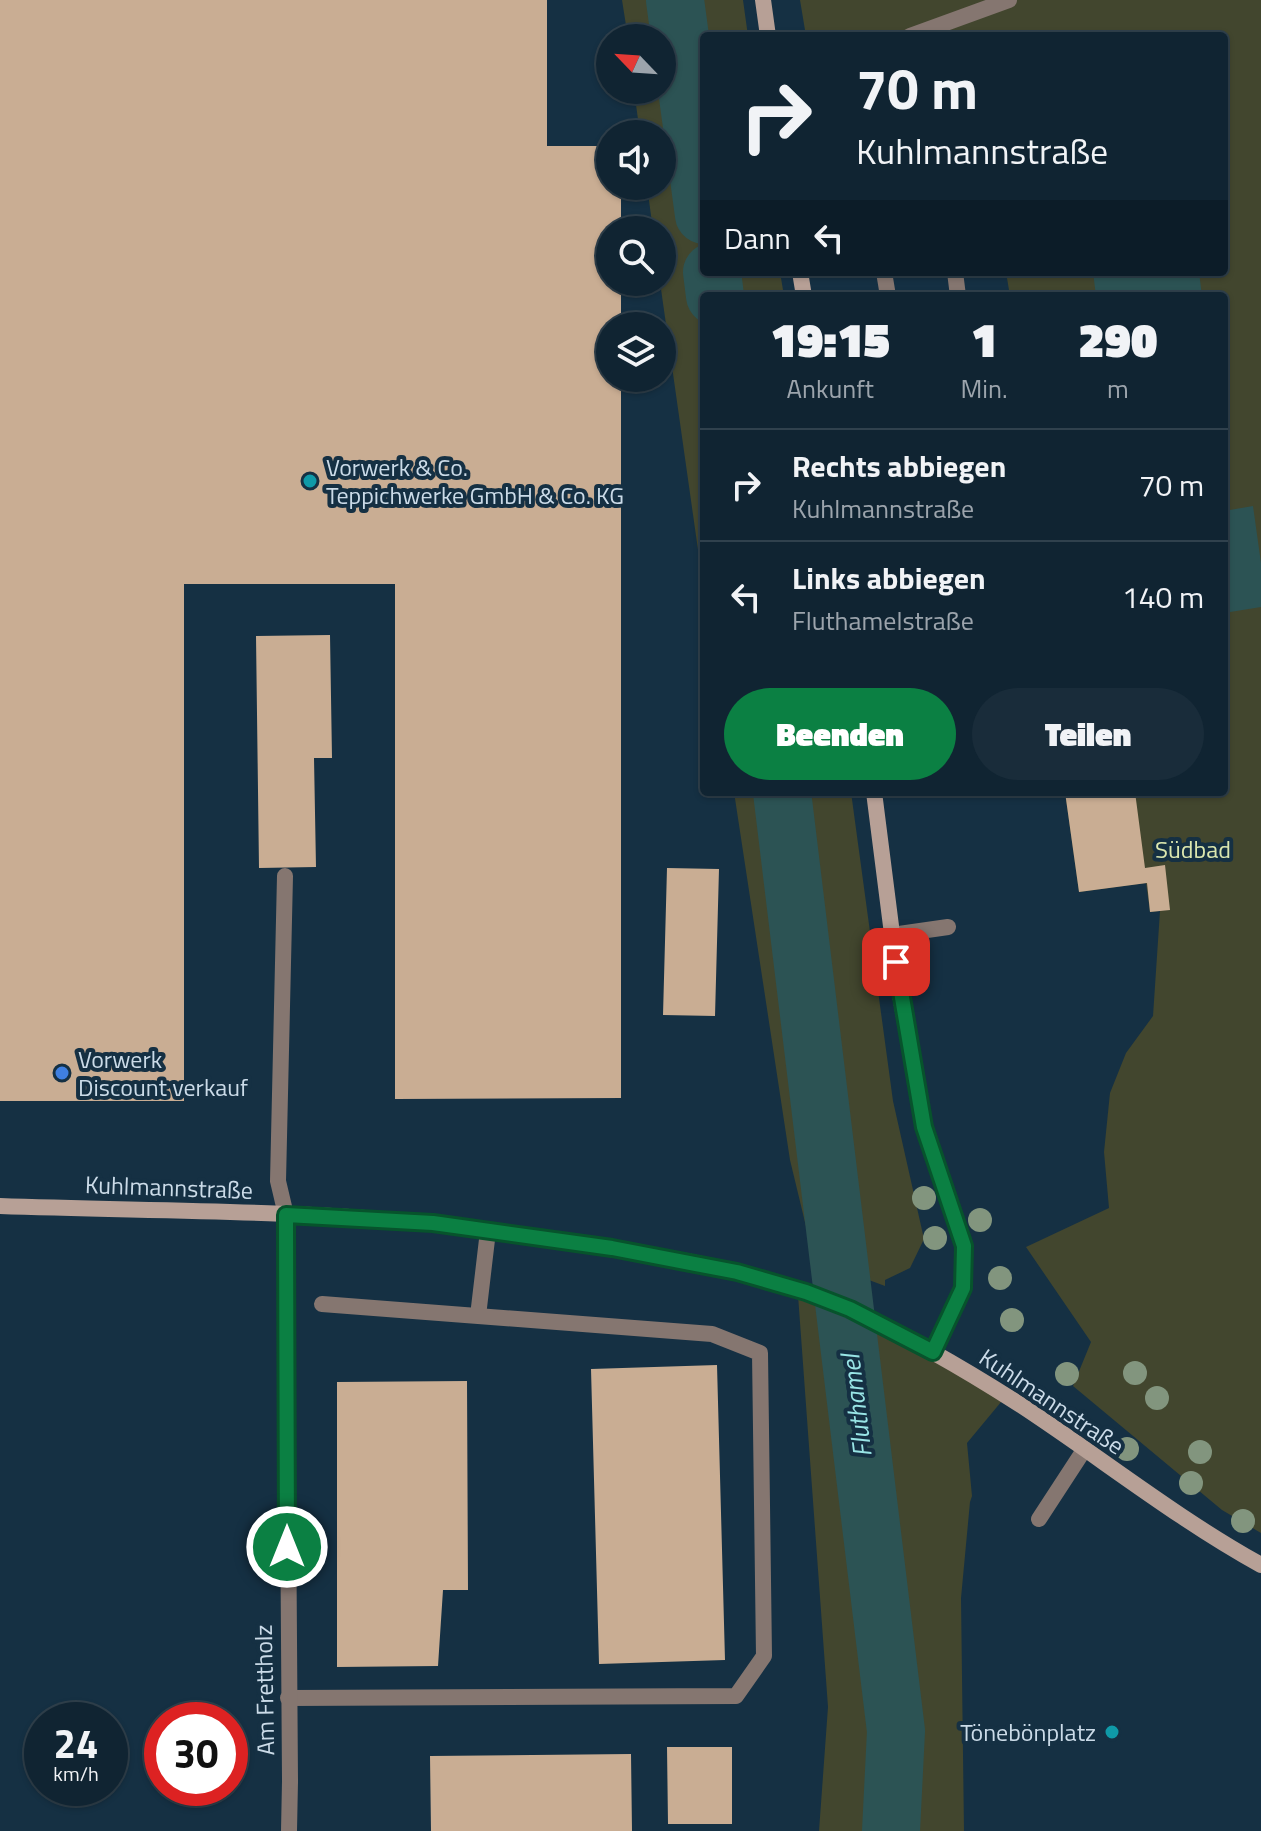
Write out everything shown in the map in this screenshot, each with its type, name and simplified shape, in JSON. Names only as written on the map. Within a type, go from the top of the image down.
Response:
[{"type":"main road","points":[[763,0],[767,32]]},
{"type":"main road","points":[[875,796],[899,989],[924,1127],[964,1246],[963,1288],[933,1352]]},
{"type":"main road","name":"Kuhlmannstraße","points":[[0,1206],[433,1223],[737,1272],[806,1292],[896,1331],[1021,1405],[1219,1542],[1261,1565]]},
{"type":"street","points":[[921,32],[1009,0]]},
{"type":"street","name":"Am Frettholz","points":[[285,876],[278,1181],[286,1215],[289,1831]]},
{"type":"street","points":[[892,935],[948,927]]},
{"type":"street","points":[[478,1316],[488,1231]]},
{"type":"street","points":[[288,1698],[736,1696],[764,1656],[760,1353],[712,1334],[322,1304]]},
{"type":"street","points":[[1039,1519],[1084,1450]]},
{"type":"green space","points":[[622,0],[743,0],[747,32],[700,32],[700,276],[781,276],[783,292],[700,292],[700,564],[676,392],[676,312],[664,312],[662,296],[676,296],[676,216],[651,216],[649,200],[676,200],[676,120],[638,120],[636,104],[676,104],[676,24],[626,24]]},
{"type":"green space","name":"Südbad","points":[[800,0],[1261,0],[1261,1533],[1222,1510],[1073,1386],[1091,1342],[1026,1247],[1109,1208],[1104,1152],[1110,1093],[1126,1053],[1153,1016],[1160,911],[1150,912],[1146,883],[1079,892],[1066,796],[1228,796],[1228,292],[1009,292],[1007,276],[1228,276],[1228,32],[805,32]]},
{"type":"green space","points":[[735,796],[852,796],[893,1101],[924,1239],[910,1268],[885,1280],[885,1286],[810,1258],[810,1243],[790,1160]]},
{"type":"green space","points":[[798,1295],[933,1352],[1006,1396],[967,1443],[972,1496],[961,1598],[964,1831],[819,1831],[828,1707]]},
{"type":"shaded area","points":[[1094,276],[1200,276],[1202,292],[1096,292]]},
{"type":"shaded area","points":[[1253,506],[1261,563],[1261,607],[1228,612],[1228,510]]},
{"type":"building","name":"Vorwerk & Co. Teppichwerke GmbH & Co. KG","points":[[0,0],[547,0],[547,146],[596,146],[596,200],[621,200],[621,216],[596,216],[596,296],[621,296],[621,312],[596,312],[596,392],[621,392],[621,1098],[395,1099],[395,584],[184,584],[184,1101],[0,1101]]},
{"type":"building","points":[[330,635],[332,758],[314,758],[316,867],[259,868],[256,636]]},
{"type":"building","points":[[1066,796],[1136,796],[1145,868],[1165,865],[1170,910],[1150,912],[1147,883],[1079,892]]},
{"type":"building","points":[[667,868],[719,869],[715,1016],[663,1015]]},
{"type":"building","points":[[717,1365],[725,1660],[599,1664],[591,1369]]},
{"type":"building","points":[[467,1381],[468,1590],[443,1590],[438,1666],[337,1667],[337,1382]]},
{"type":"building","points":[[667,1747],[732,1747],[732,1824],[668,1824]]},
{"type":"building","points":[[631,1754],[632,1831],[431,1831],[430,1756]]},
{"type":"waterway","name":"Fluthamel","points":[[675,0],[700,185]]},
{"type":"waterway","name":"Fluthamel","points":[[712,276],[714,292]]},
{"type":"waterway","name":"Fluthamel","points":[[782,796],[896,1731],[891,1831]]},
{"type":"place","name":"Vorwerk & Co. Teppichwerke GmbH & Co. KG","points":[[310,481]]},
{"type":"place","name":"Vorwerk Discount verkauf","points":[[62,1073]]},
{"type":"place","name":"Tönebönplatz","points":[[1112,1732]]},
{"type":"route","points":[[287,1547],[286,1215],[433,1223],[612,1248],[737,1272],[806,1292],[850,1309],[933,1352],[963,1288],[964,1246],[924,1127],[896,962]]}]
